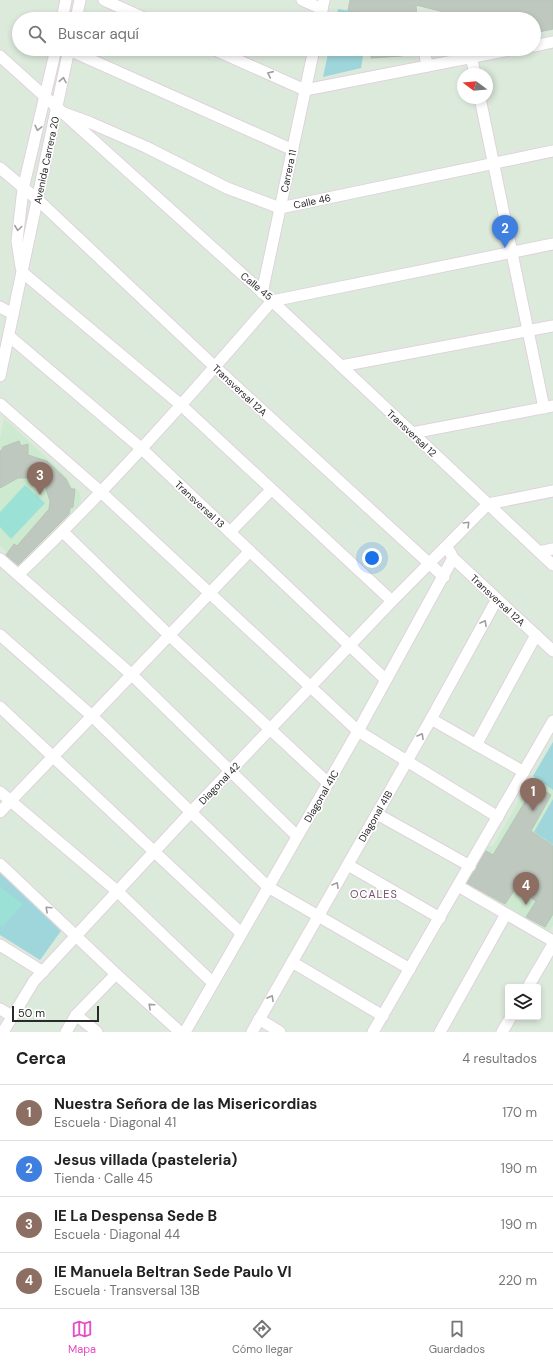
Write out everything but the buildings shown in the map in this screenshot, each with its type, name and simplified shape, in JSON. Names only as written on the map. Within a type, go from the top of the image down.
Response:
[{"type":"street","points":[[63,12],[66,0]]},
{"type":"street","points":[[77,12],[80,0]]},
{"type":"street","points":[[104,0],[131,12]]},
{"type":"street","points":[[302,0],[322,10]]},
{"type":"street","points":[[541,45],[553,42]]},
{"type":"street","name":"Calle 45","points":[[0,56],[59,111],[272,301],[553,244]]},
{"type":"street","name":"Avenida Carrera 20","points":[[22,272],[16,241],[24,189],[54,56]]},
{"type":"street","name":"Avenida Carrera 20","points":[[0,373],[59,111],[68,56]]},
{"type":"street","points":[[82,56],[293,150]]},
{"type":"street","points":[[229,56],[305,90],[471,56],[474,68]]},
{"type":"street","name":"Carrera 11","points":[[262,293],[312,56]]},
{"type":"street","points":[[425,56],[427,66]]},
{"type":"street","points":[[412,432],[548,407],[528,331],[481,104]]},
{"type":"street","name":"Calle 46","points":[[59,111],[84,120],[146,147],[226,188],[280,208],[553,151]]},
{"type":"street","name":"Transversal 12A","points":[[0,168],[38,200],[215,367],[428,564],[444,577]]},
{"type":"street","points":[[22,272],[181,405],[392,601]]},
{"type":"street","points":[[19,574],[63,532],[142,449],[272,301]]},
{"type":"street","name":"Transversal 12","points":[[272,301],[553,565]]},
{"type":"street","points":[[0,307],[14,314]]},
{"type":"street","points":[[341,366],[553,326]]},
{"type":"street","name":"Transversal 13","points":[[9,336],[142,449],[385,679]]},
{"type":"street","points":[[0,404],[101,492],[358,731],[498,818]]},
{"type":"street","points":[[230,532],[271,490]]},
{"type":"street","points":[[488,504],[553,491]]},
{"type":"street","name":"Diagonal 42","points":[[3,1032],[34,981],[191,812],[392,601],[488,504]]},
{"type":"street","points":[[63,532],[169,635],[328,783]]},
{"type":"street","name":"Transversal 12A","points":[[447,545],[453,558],[553,651]]},
{"type":"street","points":[[539,552],[553,549]]},
{"type":"street","points":[[0,812],[250,551]]},
{"type":"street","name":"Diagonal 41C","points":[[185,1032],[358,731],[385,679],[444,577],[453,558]]},
{"type":"street","points":[[0,559],[19,574],[132,675],[298,836]]},
{"type":"street","name":"Diagonal 41B","points":[[252,1032],[407,762],[497,599]]},
{"type":"street","points":[[0,635],[92,716],[268,887],[410,969]]},
{"type":"street","points":[[476,745],[536,635]]},
{"type":"street","points":[[0,707],[241,933]]},
{"type":"street","points":[[431,719],[524,772]]},
{"type":"street","points":[[378,1030],[383,1016],[553,721]]},
{"type":"street","points":[[0,792],[117,891],[213,983]]},
{"type":"street","points":[[376,814],[470,866]]},
{"type":"street","points":[[0,864],[77,935],[116,974],[180,1032]]},
{"type":"street","points":[[348,865],[440,918]]},
{"type":"street","points":[[458,886],[553,943],[530,984]]},
{"type":"street","points":[[440,1032],[506,914]]},
{"type":"street","points":[[0,945],[43,972]]},
{"type":"street","points":[[292,962],[383,1016]]},
{"type":"street","points":[[66,1032],[76,1015],[116,974]]},
{"type":"street","points":[[0,1009],[12,1016]]},
{"type":"street","points":[[76,1015],[97,1032]]},
{"type":"street","points":[[260,1019],[280,1032]]},
{"type":"street","points":[[502,1032],[509,1020]]},
{"type":"shaded area","points":[[338,9],[357,12],[337,12]]},
{"type":"shaded area","points":[[328,56],[363,56],[361,68],[323,77]]},
{"type":"shaded area","points":[[4,418],[67,477],[72,487],[79,491],[81,500],[78,506],[20,567],[5,555],[7,552],[0,546],[0,439]]},
{"type":"shaded area","points":[[25,485],[45,503],[11,539],[0,527],[0,512]]},
{"type":"shaded area","points":[[553,742],[553,925],[548,933],[464,885],[488,846],[493,846]]},
{"type":"shaded area","points":[[553,742],[553,790],[533,776]]},
{"type":"shaded area","points":[[553,799],[553,845],[534,832]]},
{"type":"shaded area","points":[[0,873],[61,931],[40,960],[0,935]]},
{"type":"shaded area","points":[[0,887],[23,904],[2,927],[0,925]]},
{"type":"place","name":"Jesus villada (pasteleria)","points":[[505,248]]},
{"type":"place","name":"IE La Despensa Sede B","points":[[40,495]]},
{"type":"place","name":"Nuestra Señora de las Misericordias","points":[[533,811]]},
{"type":"place","name":"IE Manuela Beltran Sede Paulo VI","points":[[526,905]]},
{"type":"district","name":"OCALES","points":[[374,894]]}]
